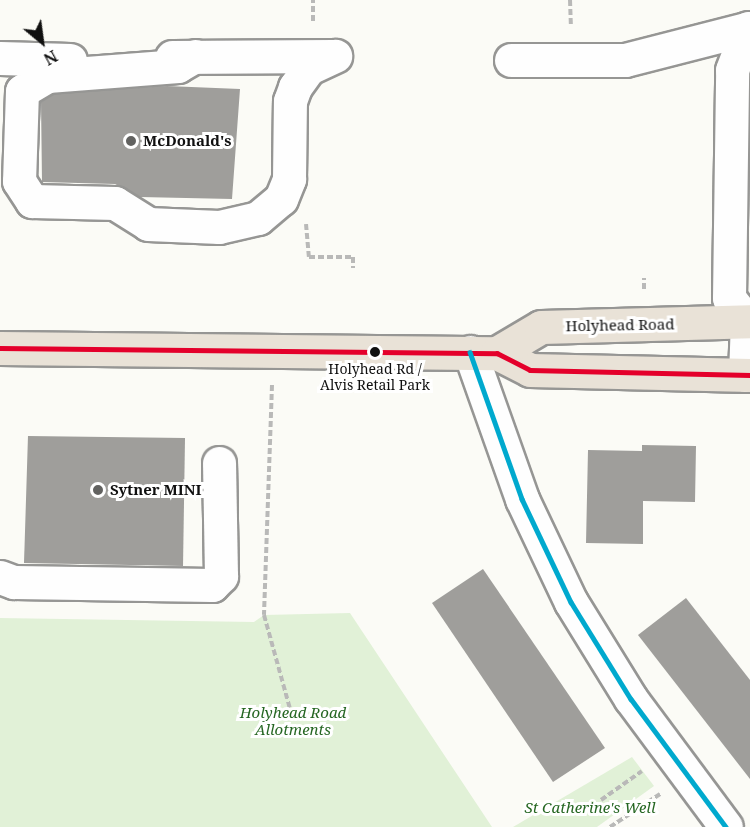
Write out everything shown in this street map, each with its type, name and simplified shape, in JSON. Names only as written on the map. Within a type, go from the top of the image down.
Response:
[{"type":"highway","name":"Holyhead Road","points":[[483,352],[541,327],[749,320]]},
{"type":"highway","points":[[0,352],[483,352],[530,370],[748,375]]},
{"type":"street","points":[[511,60],[625,60],[749,29]]},
{"type":"street","points":[[748,375],[749,320],[729,298],[732,70],[749,29]]},
{"type":"street","points":[[0,58],[246,55],[335,56],[309,68],[290,101],[289,179],[281,199],[258,218],[219,227],[148,224],[116,203],[32,201],[19,182],[22,91],[47,76],[178,66],[195,56]]},
{"type":"street","points":[[246,55],[262,64],[290,101]]},
{"type":"street","points":[[483,352],[522,499],[571,602],[676,764],[726,827]]},
{"type":"street","points":[[0,577],[14,582],[212,585],[221,576],[219,463]]},
{"type":"path","points":[[276,352],[268,422],[264,615],[290,709]]},
{"type":"path","points":[[601,800],[676,764]]},
{"type":"path","points":[[610,827],[676,764]]},
{"type":"green space","name":"Holyhead Road Allotments","points":[[350,613],[492,827],[0,827],[0,618],[254,622],[264,615]]},
{"type":"green space","name":"St Catherine's Well","points":[[632,757],[654,786],[597,827],[513,827]]},
{"type":"building","name":"McDonald's","points":[[167,86],[240,89],[232,199],[140,197],[115,184],[42,182],[41,102],[53,94]]},
{"type":"building","name":"Sytner MINI","points":[[28,436],[185,438],[183,566],[24,563]]},
{"type":"building","points":[[642,445],[696,446],[695,502],[643,501],[643,544],[586,543],[588,450],[642,451]]},
{"type":"building","points":[[483,569],[605,748],[553,782],[432,603]]},
{"type":"building","points":[[686,598],[750,680],[750,779],[638,635]]},
{"type":"transit line","points":[[0,348],[497,353],[530,370],[750,375]]},
{"type":"transit line","points":[[470,352],[522,499],[571,602],[631,699],[726,827]]},
{"type":"place","name":"McDonald's","points":[[131,141]]},
{"type":"place","name":"Holyhead Rd / Alvis Retail Park","points":[[375,352]]},
{"type":"place","name":"Sytner MINI","points":[[98,490]]}]
